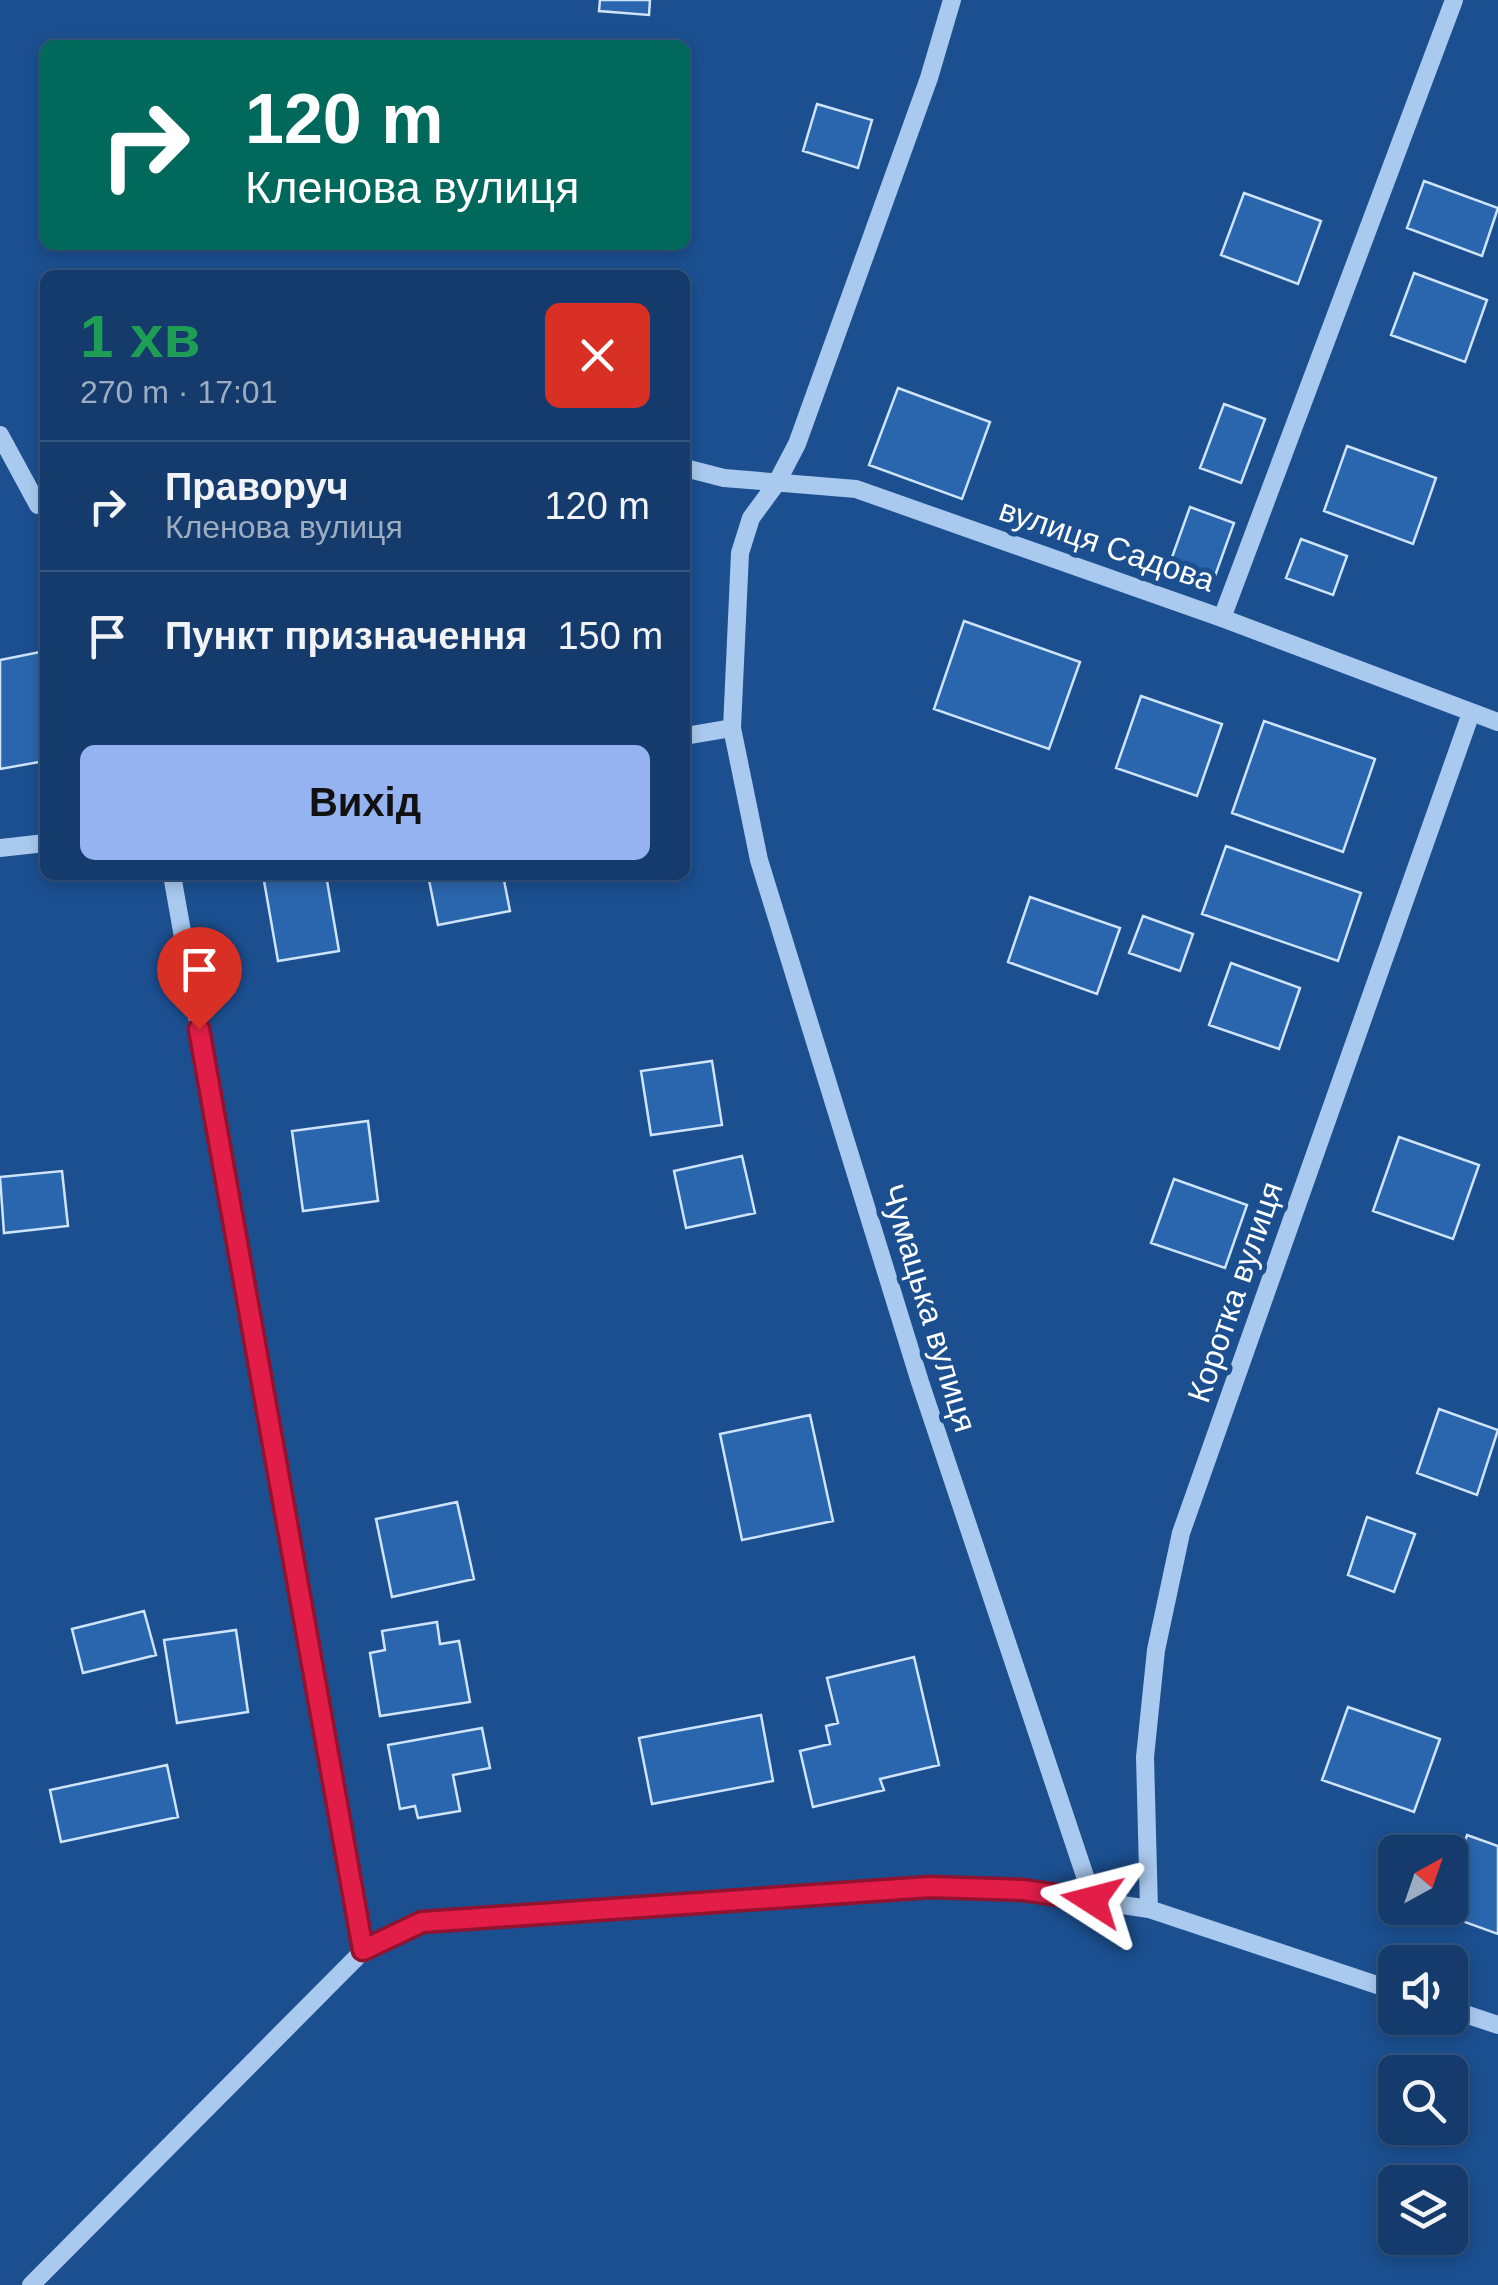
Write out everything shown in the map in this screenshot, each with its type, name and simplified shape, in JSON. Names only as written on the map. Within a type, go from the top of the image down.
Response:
[{"type":"street","name":"Чумацька вулиця","points":[[952,0],[929,78],[804,426],[776,484],[751,518],[740,553],[732,728],[760,860],[920,1382],[1092,1900]]},
{"type":"street","points":[[1222,618],[1454,0]]},
{"type":"street","points":[[0,435],[40,502]]},
{"type":"street","name":"вулиця Садова","points":[[690,469],[724,478],[856,489],[1222,618],[1498,722]]},
{"type":"street","name":"Коротка вулиця","points":[[1149,1909],[1145,1757],[1156,1650],[1181,1533],[1471,714]]},
{"type":"street","points":[[690,735],[732,728]]},
{"type":"street","points":[[0,848],[40,844]]},
{"type":"street","points":[[173,880],[363,1950]]},
{"type":"street","points":[[31,2285],[363,1950],[422,1922],[930,1887],[1023,1890],[1149,1909],[1378,1984]]},
{"type":"street","points":[[1468,2015],[1498,2025]]},
{"type":"building","points":[[600,0],[650,0],[649,15],[599,11]]},
{"type":"building","points":[[817,104],[872,120],[858,168],[803,151]]},
{"type":"building","points":[[1424,181],[1498,208],[1482,256],[1407,228]]},
{"type":"building","points":[[1244,193],[1321,221],[1298,284],[1221,255]]},
{"type":"building","points":[[1414,273],[1487,300],[1465,362],[1391,335]]},
{"type":"building","points":[[898,388],[990,422],[962,499],[869,465]]},
{"type":"building","points":[[1224,404],[1265,419],[1241,483],[1200,468]]},
{"type":"building","points":[[1347,446],[1436,478],[1413,544],[1324,511]]},
{"type":"building","points":[[1190,507],[1234,523],[1210,590],[1166,574]]},
{"type":"building","points":[[1301,539],[1347,556],[1333,595],[1286,578]]},
{"type":"building","points":[[964,621],[1080,662],[1049,749],[934,709]]},
{"type":"building","points":[[40,652],[40,762],[0,769],[0,660]]},
{"type":"building","points":[[1141,696],[1222,724],[1197,796],[1116,768]]},
{"type":"building","points":[[1264,721],[1375,759],[1343,852],[1232,813]]},
{"type":"building","points":[[1226,846],[1361,893],[1338,961],[1202,914]]},
{"type":"building","points":[[264,880],[327,880],[339,951],[278,961]]},
{"type":"building","points":[[429,880],[504,880],[510,911],[438,925]]},
{"type":"building","points":[[1030,897],[1120,928],[1097,994],[1008,962]]},
{"type":"building","points":[[1143,916],[1193,934],[1180,971],[1129,953]]},
{"type":"building","points":[[1231,963],[1300,988],[1279,1049],[1209,1025]]},
{"type":"building","points":[[712,1061],[722,1125],[651,1135],[641,1071]]},
{"type":"building","points":[[368,1121],[378,1201],[303,1211],[292,1131]]},
{"type":"building","points":[[1399,1137],[1479,1165],[1453,1239],[1373,1211]]},
{"type":"building","points":[[742,1156],[755,1213],[686,1228],[674,1171]]},
{"type":"building","points":[[62,1171],[68,1226],[4,1233],[0,1177]]},
{"type":"building","points":[[1174,1179],[1247,1205],[1225,1268],[1151,1243]]},
{"type":"building","points":[[1439,1409],[1498,1430],[1477,1495],[1417,1473]]},
{"type":"building","points":[[810,1415],[833,1521],[742,1540],[720,1434]]},
{"type":"building","points":[[457,1502],[474,1579],[392,1597],[376,1519]]},
{"type":"building","points":[[1367,1517],[1415,1534],[1394,1592],[1348,1575]]},
{"type":"building","points":[[144,1611],[156,1655],[83,1673],[72,1629]]},
{"type":"building","points":[[437,1622],[440,1644],[459,1641],[470,1702],[380,1716],[370,1653],[385,1650],[382,1631]]},
{"type":"building","points":[[236,1630],[248,1712],[177,1723],[164,1640]]},
{"type":"building","points":[[914,1657],[939,1765],[880,1779],[884,1790],[813,1807],[800,1751],[830,1744],[826,1726],[838,1723],[827,1678]]},
{"type":"building","points":[[1348,1707],[1440,1739],[1414,1812],[1322,1780]]},
{"type":"building","points":[[761,1715],[773,1781],[652,1804],[639,1738]]},
{"type":"building","points":[[482,1728],[490,1768],[453,1775],[460,1811],[418,1818],[415,1806],[400,1809],[388,1745]]},
{"type":"building","points":[[167,1765],[178,1817],[61,1842],[50,1790]]},
{"type":"building","points":[[1468,1835],[1498,1846],[1498,1934],[1468,1923]]},
{"type":"route","points":[[199,1029],[363,1950],[422,1922],[930,1887],[1023,1890],[1092,1900]]}]
